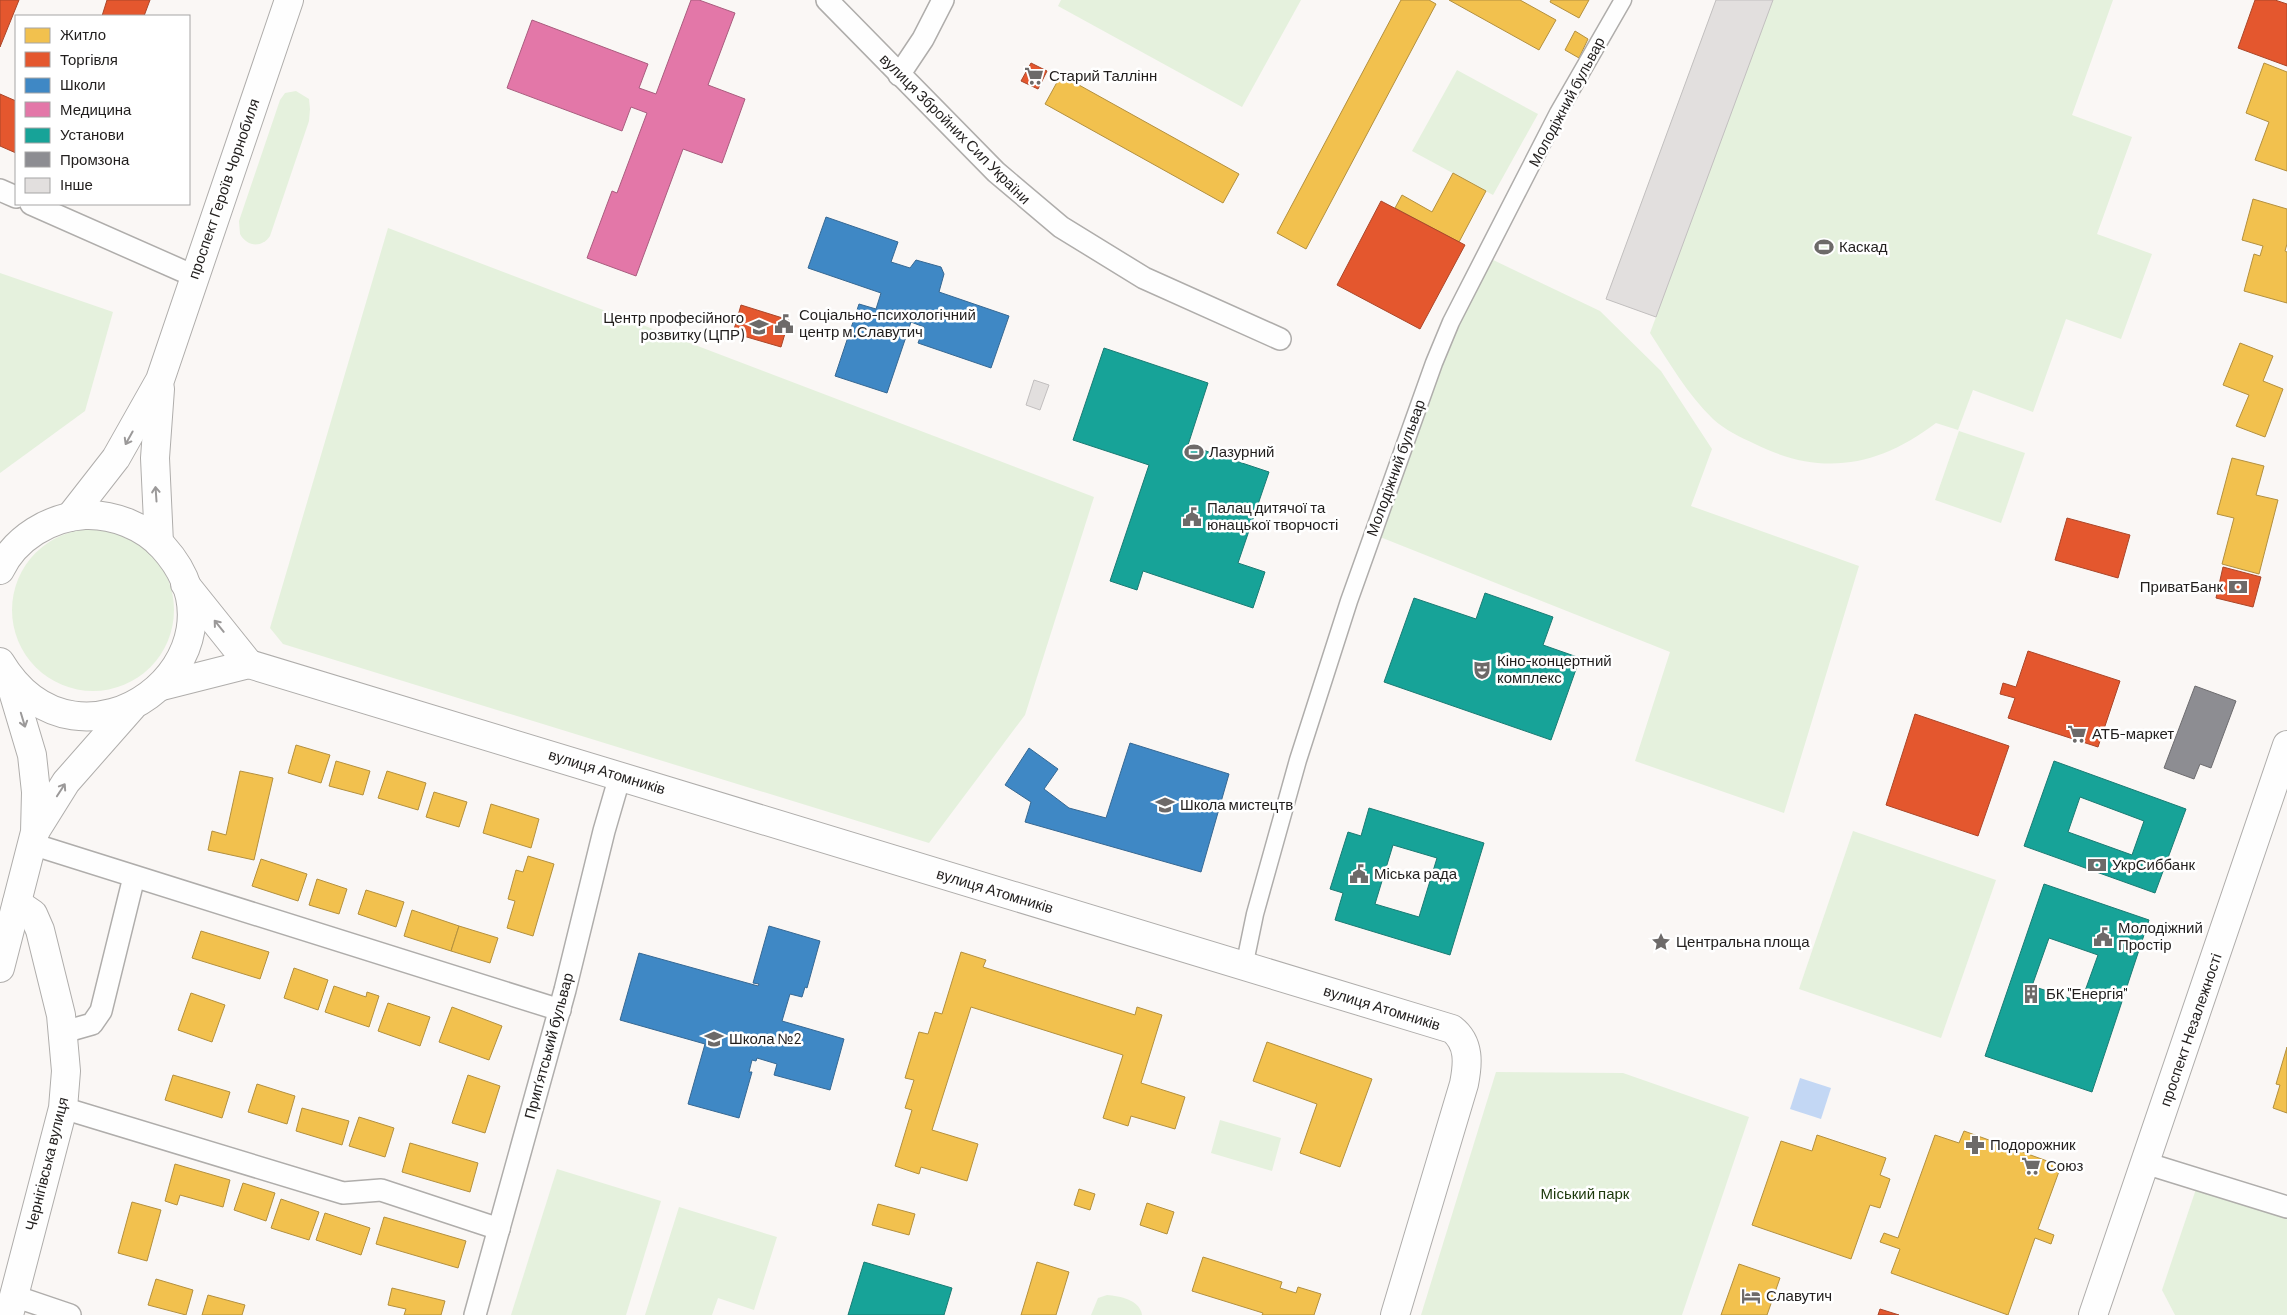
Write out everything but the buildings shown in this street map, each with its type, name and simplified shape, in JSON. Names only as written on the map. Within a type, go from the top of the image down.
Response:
[{"type":"street","name":"проспект Героїв Чорнобиля","points":[[70,517],[116,458],[160,380],[289,0]]},
{"type":"street","name":"вулиця Збройних Сил України","points":[[827,0],[996,172],[1025,199],[1061,227],[1144,278],[1280,339]]},
{"type":"street","points":[[899,75],[927,31],[943,0]]},
{"type":"street","name":"Молодіжний бульвар","points":[[1244,967],[1255,914],[1298,760],[1349,602],[1434,364],[1449,328],[1558,114],[1623,0]]},
{"type":"street","points":[[0,190],[15,197]]},
{"type":"street","points":[[33,205],[194,276]]},
{"type":"street","name":"проспект Героїв Чорнобиля","points":[[159,543],[155,458],[160,380]]},
{"type":"street","points":[[0,570],[13,550],[26,538],[47,525],[70,517],[102,516],[118,519],[147,533],[159,543],[174,562],[186,584],[249,664],[162,686]]},
{"type":"street","points":[[0,547],[26,538]]},
{"type":"street","points":[[4,668],[20,689],[36,701],[54,710],[73,715],[93,716],[113,714],[132,707],[148,698],[162,686],[173,672],[188,638],[190,620],[186,584]]},
{"type":"street","name":"вулиця Атомників","points":[[249,664],[1452,1029],[1462,1038],[1467,1057],[1462,1093],[1395,1315]]},
{"type":"street","points":[[0,968],[34,838],[36,792],[32,755],[4,668]]},
{"type":"street","points":[[34,838],[66,782],[132,707]]},
{"type":"street","name":"проспект Незалежності","points":[[2093,1315],[2287,745]]},
{"type":"street","name":"Припʼятський бульвар","points":[[475,1315],[560,1010],[604,831],[620,776]]},
{"type":"street","points":[[34,838],[134,876],[560,1010]]},
{"type":"street","points":[[64,1032],[92,1024],[101,1011],[134,876]]},
{"type":"street","name":"Чернігівська вулиця","points":[[11,1305],[63,1108],[66,1071],[64,1032],[46,952],[33,914],[17,903]]},
{"type":"street","points":[[63,1108],[343,1193],[380,1190],[499,1230]]},
{"type":"street","points":[[2145,1163],[2287,1207]]},
{"type":"street","points":[[11,1305],[70,1315]]},
{"type":"green space","points":[[1061,0],[1301,0],[1242,107],[1058,6]]},
{"type":"green space","name":"Каскад","points":[[1716,0],[2113,0],[2072,115],[2132,137],[2097,234],[2152,254],[2121,339],[2066,319],[2033,412],[1973,390],[1958,430],[1936,423],[1914,438],[1871,458],[1849,462],[1803,461],[1755,444],[1738,436],[1713,419],[1687,388],[1650,333],[1656,317],[1606,299]]},
{"type":"green space","points":[[1457,70],[1538,114],[1493,195],[1412,151]]},
{"type":"green space","points":[[296,91],[309,99],[309,121],[270,236],[263,243],[250,244],[240,234],[239,221],[280,100],[285,93]]},
{"type":"green space","points":[[388,228],[1094,497],[1025,715],[929,843],[283,644],[270,628]]},
{"type":"green space","points":[[1487,257],[1600,311],[1661,371],[1712,449],[1691,506],[1859,566],[1784,813],[1635,761],[1670,652],[1380,537],[1434,370]]},
{"type":"green space","points":[[0,273],[113,312],[85,411],[0,473]]},
{"type":"green space","points":[[1959,431],[2025,453],[2001,523],[1935,500]]},
{"type":"green space","points":[[85,529],[101,529],[124,535],[144,547],[156,559],[168,579],[174,602],[174,618],[168,641],[156,661],[144,673],[124,685],[101,691],[85,691],[62,685],[42,673],[30,661],[18,641],[12,618],[12,602],[18,579],[30,559],[42,547],[62,535]]},
{"type":"green space","points":[[1853,831],[1996,880],[1941,1038],[1799,989]]},
{"type":"green space","name":"Міський парк","points":[[1496,1072],[1623,1073],[1749,1117],[1682,1315],[1421,1315]]},
{"type":"green space","points":[[1220,1120],[1281,1138],[1272,1171],[1211,1153]]},
{"type":"green space","points":[[557,1169],[661,1201],[626,1315],[511,1315]]},
{"type":"green space","points":[[2196,1189],[2287,1216],[2287,1315],[2175,1315],[2162,1290]]},
{"type":"green space","points":[[679,1207],[777,1237],[754,1310],[718,1298],[712,1315],[645,1315]]},
{"type":"green space","points":[[1107,1295],[1118,1296],[1133,1302],[1138,1306],[1142,1315],[1091,1315],[1098,1298]]},
{"type":"water","points":[[1800,1078],[1831,1088],[1821,1119],[1790,1109]]},
{"type":"place","name":"Старий Таллінн","points":[[1034,76]]},
{"type":"place","name":"Каскад","points":[[1824,247]]},
{"type":"place","name":"Соціально-психологічний центр м.Славутич","points":[[784,324]]},
{"type":"place","name":"Центр професійного розвитку (ЦПР)","points":[[759,327]]},
{"type":"place","name":"Лазурний","points":[[1194,452]]},
{"type":"place","name":"Палац дитячої та юнацької творчості","points":[[1192,517]]},
{"type":"place","name":"ПриватБанк","points":[[2238,587]]},
{"type":"place","name":"Кіно-концертний комплекс","points":[[1482,670]]},
{"type":"place","name":"АТБ-маркет","points":[[2077,734]]},
{"type":"place","name":"Школа мистецтв","points":[[1165,805]]},
{"type":"place","name":"УкрСиббанк","points":[[2097,865]]},
{"type":"place","name":"Міська рада","points":[[1359,874]]},
{"type":"place","name":"Молодіжний Простір","points":[[2103,937]]},
{"type":"place","name":"Центральна площа","points":[[1661,942]]},
{"type":"place","name":"БК \"Енергія\"","points":[[2031,994]]},
{"type":"place","name":"Школа №2","points":[[714,1039]]},
{"type":"place","name":"Подорожник","points":[[1975,1145]]},
{"type":"place","name":"Союз","points":[[2031,1166]]},
{"type":"place","name":"Славутич","points":[[1751,1296]]}]
